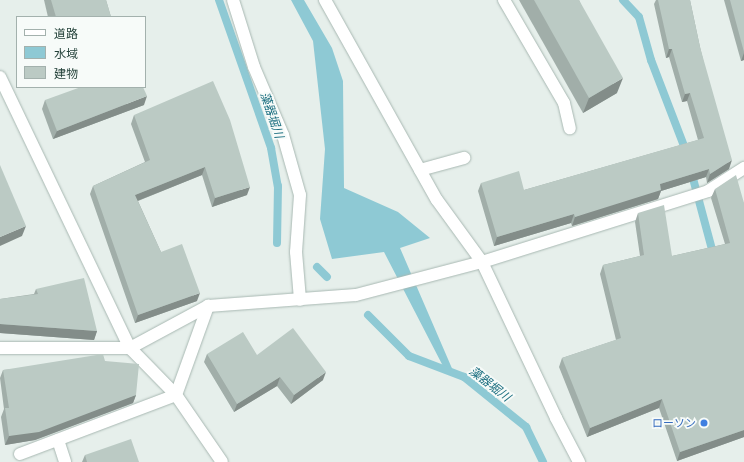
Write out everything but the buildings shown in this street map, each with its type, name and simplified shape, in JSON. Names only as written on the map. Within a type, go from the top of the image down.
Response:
[{"type":"street","points":[[233,0],[254,68],[283,135],[300,195],[296,252],[300,300]]},
{"type":"street","points":[[325,0],[437,200],[482,262],[556,418],[579,462]]},
{"type":"street","points":[[504,0],[564,103],[570,128]]},
{"type":"street","points":[[0,77],[130,348],[176,395],[222,462]]},
{"type":"street","points":[[420,170],[464,158]]},
{"type":"street","points":[[0,348],[130,348],[208,306],[356,295],[482,262],[708,191],[744,168]]},
{"type":"street","points":[[20,454],[176,395],[208,306]]},
{"type":"street","points":[[58,440],[65,462]]},
{"type":"water","points":[[291,0],[304,0],[332,48],[343,81],[344,188],[398,212],[430,238],[400,248],[454,373],[445,370],[384,252],[332,259],[320,219],[325,149],[313,41]]},
{"type":"waterway","name":"藻器堀川","points":[[219,0],[271,148],[278,186],[277,243]]},
{"type":"waterway","points":[[623,0],[639,17],[651,60],[687,154]]},
{"type":"waterway","points":[[691,171],[714,257]]},
{"type":"waterway","name":"藻器堀川","points":[[317,267],[327,277]]},
{"type":"waterway","name":"藻器堀川","points":[[368,315],[409,356],[464,377],[526,427],[543,462]]},
{"type":"place","name":"ローソン","points":[[704,423]]}]
